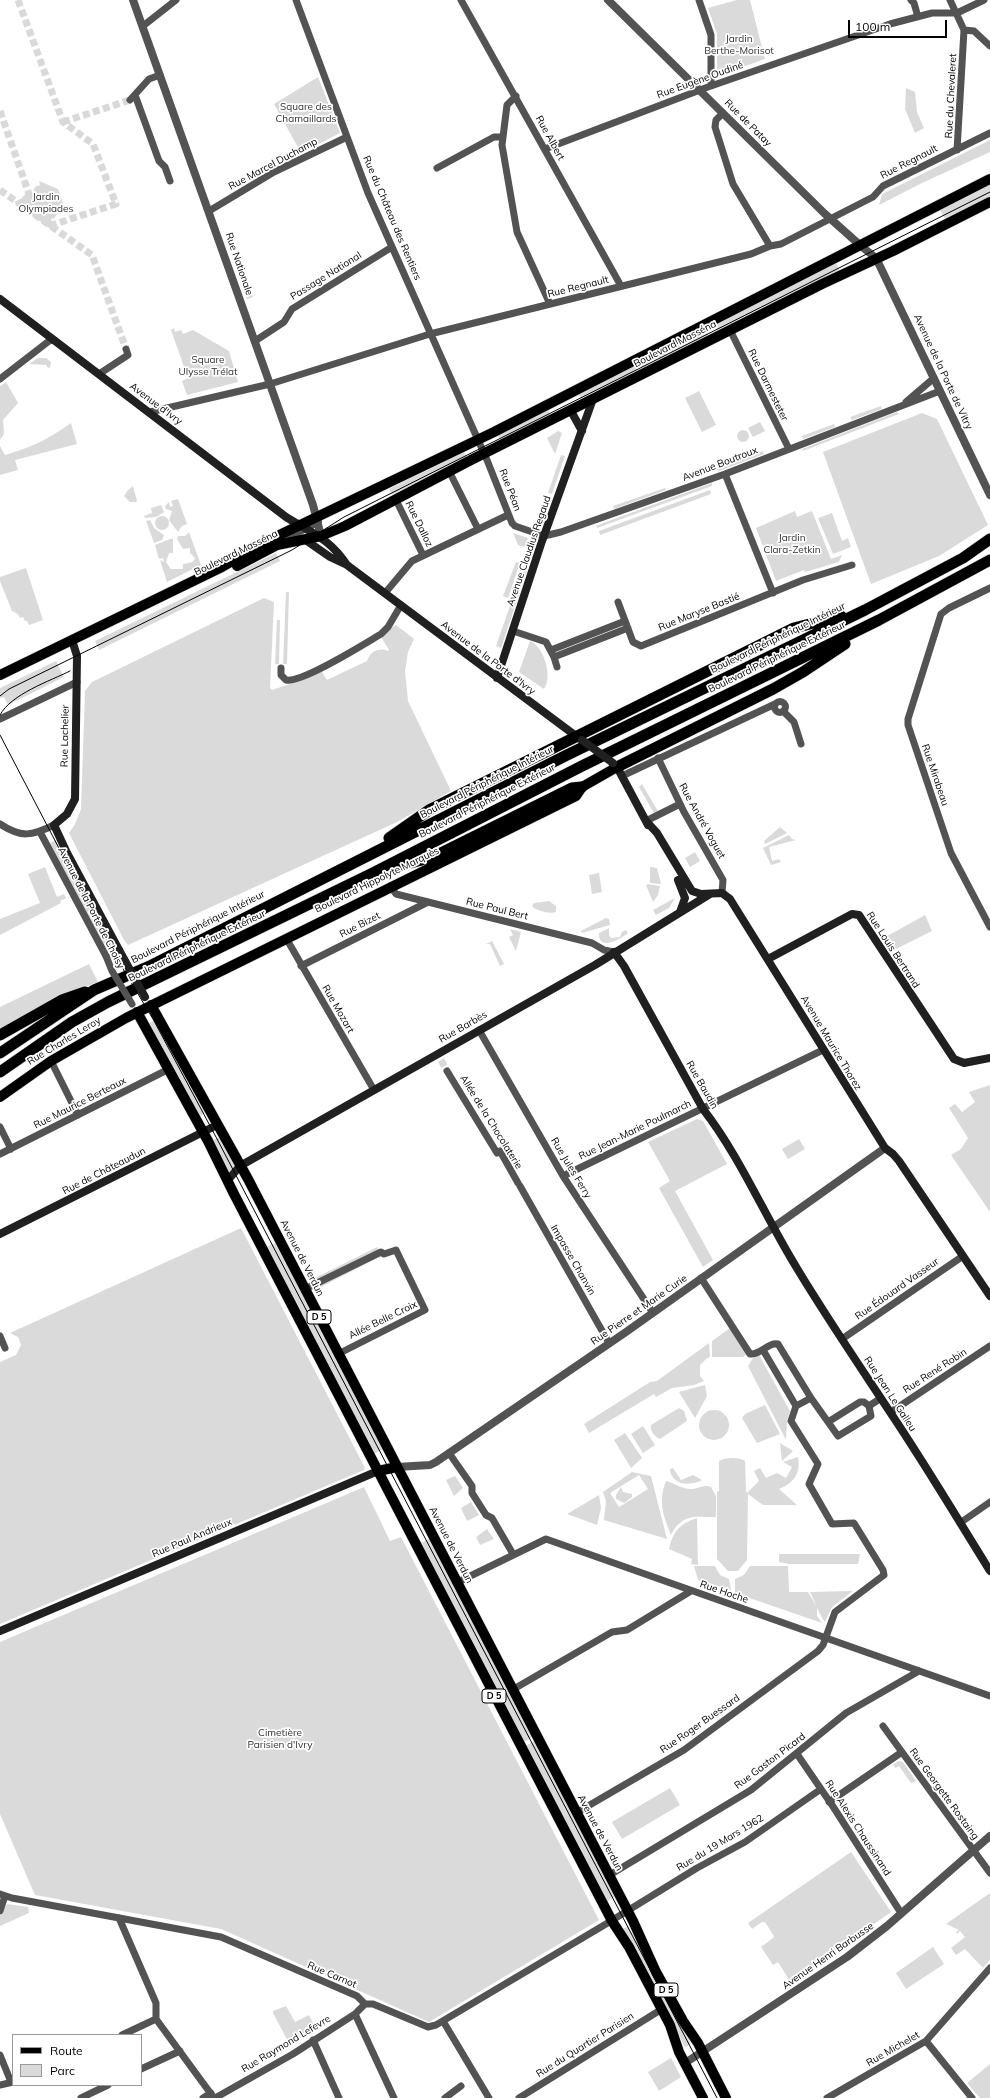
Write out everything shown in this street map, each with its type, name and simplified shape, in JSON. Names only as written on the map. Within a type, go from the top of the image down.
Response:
[{"type":"highway","name":"Boulevard Périphérique Intérieur","points":[[0,1053],[94,990],[152,965],[567,755],[865,610],[963,558],[990,539]]},
{"type":"highway","name":"Boulevard Périphérique Extérieur","points":[[0,1072],[72,1022],[108,1002],[373,873],[582,766],[879,620],[990,560]]},
{"type":"highway","points":[[360,859],[429,810],[579,738],[794,628],[865,610]]},
{"type":"highway","points":[[617,769],[803,672],[879,620]]},
{"type":"highway","points":[[373,873],[433,857],[572,788],[582,787]]},
{"type":"highway","points":[[0,1035],[62,1000],[94,990]]},
{"type":"main road","name":"Boulevard Masséna","points":[[0,675],[73,643],[280,544],[304,531],[318,519],[564,397],[861,246],[872,238],[990,179]]},
{"type":"main road","name":"Boulevard Masséna","points":[[0,682],[222,567],[256,547],[304,531],[321,536],[396,500],[484,453],[571,411],[730,330],[990,202]]},
{"type":"main road","name":"Avenue d'Ivry","points":[[0,299],[304,531]]},
{"type":"main road","points":[[564,397],[582,431]]},
{"type":"main road","name":"Avenue Claudius Regaud","points":[[497,678],[544,536],[594,399]]},
{"type":"main road","name":"Avenue de la Porte d'Ivry","points":[[304,531],[330,557],[347,565],[401,604],[497,678],[579,738],[617,769]]},
{"type":"main road","name":"Avenue de la Porte d'Ivry","points":[[321,536],[341,555],[347,565]]},
{"type":"main road","name":"Rue Lachelier","points":[[54,825],[67,814],[75,799],[77,656],[73,643]]},
{"type":"main road","points":[[617,769],[684,891],[685,901],[680,913]]},
{"type":"main road","name":"Boulevard Hippolyte Marquès","points":[[142,1006],[286,938],[576,796],[582,787],[617,769]]},
{"type":"main road","points":[[646,821],[657,833],[692,891],[698,894],[722,893]]},
{"type":"main road","name":"Avenue de la Porte de Choisy","points":[[54,825],[67,853],[119,950],[142,1006]]},
{"type":"main road","name":"Avenue Maurice Thorez","points":[[722,893],[730,899],[885,1148],[899,1161],[990,1296]]},
{"type":"main road","name":"Rue Barbès","points":[[228,1180],[240,1166],[374,1090],[439,1057],[479,1030],[711,894]]},
{"type":"main road","name":"Rue Louis Bertrand","points":[[768,959],[852,914],[859,915],[941,1041],[948,1059],[956,1067],[970,1067],[989,1059]]},
{"type":"main road","name":"Rue Baudin","points":[[614,952],[624,966],[703,1109],[718,1128],[773,1227]]},
{"type":"main road","name":"Rue Charles Leroy","points":[[0,1097],[52,1061],[142,1006]]},
{"type":"main road","name":"D 5","points":[[142,1006],[169,1069],[612,1921],[662,2009]]},
{"type":"main road","name":"Avenue de Verdun","points":[[142,1006],[217,1124],[240,1166],[608,1876],[628,1911],[663,1984],[683,2021],[703,2052],[726,2098]]},
{"type":"main road","name":"Rue de Châteaudun","points":[[0,1234],[217,1124]]},
{"type":"main road","name":"Rue Jean Le Galleu","points":[[773,1227],[842,1339],[890,1412],[990,1571]]},
{"type":"main road","points":[[378,1471],[397,1467]]},
{"type":"main road","name":"Rue Paul Andrieux","points":[[0,1631],[378,1471]]},
{"type":"main road","points":[[662,2009],[685,2063],[703,2098]]},
{"type":"street","name":"Rue Nationale","points":[[133,0],[318,519],[321,536]]},
{"type":"street","points":[[143,26],[176,0]]},
{"type":"street","name":"Rue du Château des Rentiers","points":[[296,0],[368,193],[430,334],[479,440]]},
{"type":"street","name":"Rue Albert","points":[[461,0],[621,286]]},
{"type":"street","name":"Rue de Patay","points":[[608,0],[831,219],[876,258]]},
{"type":"street","points":[[699,0],[711,35],[711,86]]},
{"type":"street","points":[[910,0],[914,3],[918,17]]},
{"type":"street","name":"Rue du Chevaleret","points":[[950,0],[964,30],[957,150]]},
{"type":"street","points":[[957,14],[984,0]]},
{"type":"street","name":"Rue Eugène Oudiné","points":[[545,149],[711,86],[895,23],[932,13],[957,14]]},
{"type":"street","points":[[964,30],[974,31],[990,46]]},
{"type":"street","points":[[160,75],[149,79],[133,98],[159,161],[165,167],[170,181]]},
{"type":"street","points":[[516,96],[507,106],[502,145],[517,232],[550,304]]},
{"type":"street","points":[[723,113],[716,120],[715,127],[733,184],[770,246]]},
{"type":"street","name":"Rue Regnault","points":[[150,412],[270,384],[430,334],[751,254],[770,246],[781,244],[831,219],[872,197],[883,186],[990,133]]},
{"type":"street","name":"Rue Marcel Duchamp","points":[[209,211],[274,172],[347,137]]},
{"type":"street","points":[[437,168],[494,137],[503,138]]},
{"type":"street","name":"Passage National","points":[[255,341],[284,322],[292,309],[392,247]]},
{"type":"street","name":"Avenue de la Porte de Vitry","points":[[876,258],[990,495]]},
{"type":"street","name":"Rue Darmesteter","points":[[730,330],[789,449]]},
{"type":"street","points":[[0,379],[49,341],[54,340]]},
{"type":"street","points":[[99,374],[128,355],[126,349]]},
{"type":"street","name":"Avenue Boutroux","points":[[901,406],[934,378]]},
{"type":"street","name":"Avenue Boutroux","points":[[544,536],[561,532],[725,474],[940,391]]},
{"type":"street","points":[[479,440],[484,453]]},
{"type":"street","name":"Rue Péan","points":[[484,453],[508,516],[515,526],[544,536]]},
{"type":"street","points":[[449,471],[478,529]]},
{"type":"street","points":[[725,474],[773,593]]},
{"type":"street","name":"Rue Dalloz","points":[[396,500],[423,555]]},
{"type":"street","points":[[385,593],[412,561],[508,516]]},
{"type":"street","name":"Rue Maryse Bastié","points":[[627,624],[633,642],[641,646],[803,580],[852,565]]},
{"type":"street","name":"Rue Mirabeau","points":[[990,588],[949,608],[941,614],[908,719],[908,725],[951,853],[990,927]]},
{"type":"street","points":[[553,654],[627,624],[618,602]]},
{"type":"street","points":[[280,668],[281,675],[286,680],[307,676],[381,634],[388,627],[401,604]]},
{"type":"street","points":[[513,631],[546,642],[553,654],[557,667]]},
{"type":"street","points":[[0,719],[77,682]]},
{"type":"street","points":[[617,769],[658,758],[778,702],[783,702],[785,706],[783,711],[794,722],[801,744]]},
{"type":"street","name":"Rue André Voguet","points":[[658,758],[680,804],[723,880],[722,893]]},
{"type":"street","points":[[646,821],[680,804]]},
{"type":"street","points":[[0,824],[21,834],[40,832],[54,825]]},
{"type":"street","name":"Avenue de la Porte de Choisy","points":[[40,832],[106,956],[112,971],[142,1006]]},
{"type":"street","name":"Rue Paul Bert","points":[[390,886],[396,894],[592,943],[601,948],[614,952]]},
{"type":"street","name":"Rue Bizet","points":[[301,966],[428,902]]},
{"type":"street","name":"Rue Mozart","points":[[286,938],[374,1090]]},
{"type":"street","name":"Rue Jules Ferry","points":[[479,1030],[563,1176],[653,1313]]},
{"type":"street","name":"Rue Jean-Marie Poulmarch","points":[[563,1176],[823,1050]]},
{"type":"street","points":[[52,1061],[78,1115]]},
{"type":"street","name":"Rue Maurice Berteaux","points":[[0,1154],[169,1069]]},
{"type":"street","name":"Allée de la Chocolaterie","points":[[447,1071],[496,1153],[500,1151],[519,1185]]},
{"type":"street","points":[[0,1127],[11,1149]]},
{"type":"street","name":"Rue Pierre et Marie Curie","points":[[397,1467],[430,1465],[609,1344],[885,1148]]},
{"type":"street","name":"Impasse Chanvin","points":[[519,1185],[609,1344]]},
{"type":"street","name":"Allée Belle Croix","points":[[305,1289],[381,1252],[384,1254],[396,1250],[425,1310],[338,1354]]},
{"type":"street","name":"Rue Édouard Vasseur","points":[[842,1339],[963,1256]]},
{"type":"street","points":[[701,1278],[748,1351],[754,1354],[774,1343],[778,1344],[836,1435],[839,1436],[871,1416],[868,1406],[864,1402],[860,1402],[828,1422]]},
{"type":"street","points":[[0,1336],[5,1348]]},
{"type":"street","name":"Rue René Robin","points":[[890,1412],[990,1346]]},
{"type":"street","points":[[763,1350],[796,1406],[811,1398]]},
{"type":"street","points":[[868,1406],[881,1398]]},
{"type":"street","name":"Rue Roger Buessard","points":[[576,1813],[684,1750],[818,1651],[823,1645],[835,1612],[881,1578],[884,1573],[854,1524],[832,1524],[809,1484],[818,1464],[791,1420],[796,1406]]},
{"type":"street","points":[[449,1452],[472,1486],[472,1493],[486,1514],[492,1518],[513,1554]]},
{"type":"street","points":[[960,1523],[990,1502]]},
{"type":"street","name":"Rue Hoche","points":[[456,1583],[546,1539],[990,1696]]},
{"type":"street","points":[[512,1690],[612,1632],[627,1630],[691,1591]]},
{"type":"street","name":"Rue Gaston Picard","points":[[608,1876],[752,1790],[846,1713],[919,1671]]},
{"type":"street","name":"Rue Georgette Rostaing","points":[[883,1726],[990,1873]]},
{"type":"street","points":[[829,1802],[902,1752]]},
{"type":"street","name":"Rue Alexis Chaussinand","points":[[797,1754],[901,1913]]},
{"type":"street","name":"Rue du 19 Mars 1962","points":[[628,1911],[691,1871],[745,1842],[821,1789]]},
{"type":"street","name":"Avenue Henri Barbusse","points":[[685,2063],[847,1957],[901,1913],[990,1836]]},
{"type":"street","points":[[0,1912],[3,1895]]},
{"type":"street","name":"Rue Carnot","points":[[3,1895],[224,1937],[357,1996],[365,2004],[373,2004],[428,2027],[443,2021],[628,1911]]},
{"type":"street","points":[[119,1918],[156,2003],[156,2019],[213,2096]]},
{"type":"street","name":"Rue Michelet","points":[[827,2098],[926,2041],[990,1968]]},
{"type":"street","name":"Rue Raymond Lefevre","points":[[203,2098],[213,2096],[294,2054],[313,2040],[355,2014],[365,2004]]},
{"type":"street","name":"Rue du Quartier Parisien","points":[[519,2098],[662,2009]]},
{"type":"street","points":[[355,2014],[394,2098]]},
{"type":"street","points":[[124,2034],[156,2019]]},
{"type":"street","points":[[443,2021],[490,2098]]},
{"type":"street","points":[[313,2040],[339,2098]]},
{"type":"street","points":[[926,2041],[972,2098]]},
{"type":"street","points":[[142,2069],[180,2051]]},
{"type":"street","points":[[0,2055],[12,2082],[0,2085]]},
{"type":"street","points":[[81,2098],[106,2086]]},
{"type":"street","points":[[445,2098],[462,2086]]},
{"type":"green space","name":"Jardin Berthe-Morisot","points":[[737,0],[750,0],[765,59],[720,75],[717,72],[717,34],[708,8]]},
{"type":"green space","name":"Square des Chamaillards","points":[[318,77],[340,133],[301,153],[274,104]]},
{"type":"green space","points":[[906,88],[915,92],[917,112],[924,128],[915,133],[905,109]]},
{"type":"green space","points":[[990,140],[990,152],[922,183],[879,205],[882,194]]},
{"type":"green space","name":"Jardin Olympiades","points":[[39,181],[58,189],[65,209],[59,211],[60,213],[56,215],[54,219],[52,218],[51,220],[57,228],[52,230],[14,202],[21,199],[27,192],[32,194],[35,187],[40,185]]},
{"type":"green space","points":[[990,182],[990,199],[946,221],[939,208]]},
{"type":"green space","points":[[836,263],[840,271],[718,332],[714,325]]},
{"type":"green space","points":[[246,276],[253,297],[247,299],[239,278]]},
{"type":"green space","name":"Square Ulysse Trélat","points":[[174,328],[175,332],[181,330],[183,334],[193,330],[229,351],[238,382],[187,395],[182,381],[188,378],[171,330]]},
{"type":"green space","points":[[705,329],[709,337],[582,401],[578,394]]},
{"type":"green space","points":[[38,358],[46,358],[51,362],[50,368],[47,367],[47,365],[29,364]]},
{"type":"green space","points":[[6,382],[18,403],[3,420],[4,434],[0,440],[0,386]]},
{"type":"green space","points":[[699,391],[716,425],[702,432],[685,398]]},
{"type":"green space","points":[[881,406],[882,409],[852,420],[850,417]]},
{"type":"green space","points":[[548,410],[551,415],[500,440],[498,435]]},
{"type":"green space","points":[[897,412],[899,414],[803,451],[802,449]]},
{"type":"green space","points":[[922,413],[937,419],[988,525],[939,556],[871,584],[823,452]]},
{"type":"green space","points":[[760,422],[765,431],[753,437],[748,428]]},
{"type":"green space","points":[[71,423],[77,444],[15,460],[18,470],[0,475],[0,446],[5,455],[15,452],[47,438]]},
{"type":"green space","points":[[834,424],[835,427],[803,439],[802,436]]},
{"type":"green space","points":[[743,430],[747,432],[749,436],[747,440],[743,442],[739,440],[737,436],[739,432]]},
{"type":"green space","points":[[558,431],[562,433],[555,454],[547,438]]},
{"type":"green space","points":[[763,451],[764,454],[719,471],[717,469]]},
{"type":"green space","points":[[464,452],[467,458],[392,495],[389,489]]},
{"type":"green space","points":[[561,455],[565,456],[552,494],[548,493]]},
{"type":"green space","points":[[712,483],[712,486],[597,528],[596,525]]},
{"type":"green space","points":[[133,486],[137,501],[130,502],[124,496]]},
{"type":"green space","points":[[665,488],[666,490],[614,509],[613,506]]},
{"type":"green space","points":[[710,490],[711,494],[600,535],[599,531]]},
{"type":"green space","points":[[178,499],[187,524],[182,526],[178,532],[169,520],[172,511],[166,509],[165,506],[169,502],[170,507],[173,506],[171,501]]},
{"type":"green space","points":[[161,505],[164,512],[156,517],[145,518],[144,516],[152,513],[151,508]]},
{"type":"green space","name":"Jardin Clara-Zetkin","points":[[795,511],[797,517],[812,511],[831,559],[842,555],[839,562],[805,572],[804,570],[776,581],[756,528]]},
{"type":"green space","points":[[832,513],[842,541],[848,538],[851,547],[833,554],[818,518]]},
{"type":"green space","points":[[162,516],[167,518],[169,523],[167,528],[162,530],[157,528],[155,523],[157,518]]},
{"type":"green space","points":[[150,520],[154,528],[164,535],[162,540],[154,543],[146,521]]},
{"type":"green space","points":[[189,532],[201,565],[167,582],[160,560],[164,562],[163,558],[159,559],[155,545],[173,539],[173,553],[169,553],[166,562],[171,569],[183,569],[183,564],[193,562],[195,558],[190,553],[190,548],[183,549],[177,539],[178,536],[185,536]]},
{"type":"green space","points":[[513,533],[528,538],[525,547],[518,545]]},
{"type":"green space","points":[[530,548],[534,550],[501,648],[496,646]]},
{"type":"green space","points":[[276,553],[280,561],[99,650],[95,641]]},
{"type":"green space","points":[[516,562],[520,563],[508,598],[503,596]]},
{"type":"green space","points":[[26,568],[43,620],[29,625],[23,617],[20,618],[18,614],[12,611],[0,581],[0,577]]},
{"type":"green space","points":[[286,592],[289,592],[287,664],[283,664]]},
{"type":"green space","points":[[264,598],[274,602],[270,688],[272,690],[307,678],[321,670],[327,680],[367,661],[370,655],[375,651],[388,651],[389,650],[381,637],[396,625],[414,639],[408,652],[405,671],[408,701],[451,791],[397,822],[128,945],[124,940],[69,833],[75,824],[81,809],[85,691],[92,682]]},
{"type":"green space","points":[[277,620],[280,620],[279,664],[275,664]]},
{"type":"green space","points":[[530,641],[539,649],[546,662],[548,677],[547,684],[544,689],[519,672]]},
{"type":"green space","points":[[56,661],[64,677],[8,705],[4,697],[0,698],[0,688]]},
{"type":"green space","points":[[642,784],[659,813],[655,815],[639,787]]},
{"type":"green space","points":[[780,827],[787,833],[765,844],[764,841]]},
{"type":"green space","points":[[789,835],[792,839],[796,840],[769,847],[772,861],[779,859],[781,862],[771,865],[763,848]]},
{"type":"green space","points":[[56,840],[117,956],[111,959],[50,843]]},
{"type":"green space","points":[[695,852],[700,861],[690,867],[685,858]]},
{"type":"green space","points":[[45,867],[57,897],[64,894],[66,898],[60,901],[61,903],[0,935],[0,919],[40,903],[28,874]]},
{"type":"green space","points":[[650,867],[657,868],[661,884],[650,883]]},
{"type":"green space","points":[[599,873],[602,892],[592,894],[589,875]]},
{"type":"green space","points":[[646,885],[660,886],[658,895],[653,902]]},
{"type":"green space","points":[[675,898],[669,908],[656,915],[653,910]]},
{"type":"green space","points":[[549,901],[556,906],[556,912],[543,912],[532,906],[534,903]]},
{"type":"green space","points":[[925,915],[932,931],[890,952],[882,939]]},
{"type":"green space","points":[[606,918],[609,919],[610,925],[582,933],[581,931]]},
{"type":"green space","points":[[609,928],[609,935],[611,938],[620,937],[622,932],[626,930],[628,933],[615,941],[606,943],[602,942],[599,933]]},
{"type":"green space","points":[[510,929],[521,932],[516,951],[509,937],[513,935]]},
{"type":"green space","points":[[492,941],[504,964],[500,966],[490,944],[486,944]]},
{"type":"green space","points":[[89,964],[98,982],[54,998],[0,1029],[0,1007]]},
{"type":"green space","points":[[157,1019],[207,1112],[198,1117],[147,1024]]},
{"type":"green space","points":[[990,1085],[990,1212],[951,1155],[961,1149],[968,1138],[949,1108],[955,1104],[962,1112],[975,1102],[969,1092]]},
{"type":"green space","points":[[697,1119],[703,1121],[727,1164],[675,1191],[713,1260],[703,1267],[659,1188],[670,1181],[648,1142]]},
{"type":"green space","points":[[220,1137],[236,1166],[229,1175],[211,1141]]},
{"type":"green space","points":[[799,1139],[805,1149],[788,1159],[782,1149]]},
{"type":"green space","points":[[241,1228],[365,1468],[364,1470],[0,1624],[0,1362],[16,1355],[21,1345],[18,1337],[10,1333]]},
{"type":"green space","points":[[277,1242],[384,1449],[373,1454],[264,1248]]},
{"type":"green space","points":[[377,1247],[381,1256],[319,1288],[313,1279]]},
{"type":"green space","points":[[730,1328],[747,1354],[743,1357],[712,1357],[712,1341]]},
{"type":"green space","points":[[709,1343],[710,1357],[700,1365],[700,1376],[704,1381],[694,1385],[672,1388],[656,1397],[654,1394],[589,1433],[584,1424],[650,1382],[657,1381]]},
{"type":"green space","points":[[759,1355],[790,1411],[787,1420],[786,1440],[748,1366],[753,1358]]},
{"type":"green space","points":[[705,1385],[707,1396],[695,1418],[679,1392]]},
{"type":"green space","points":[[765,1405],[780,1434],[757,1443],[742,1418],[745,1414]]},
{"type":"green space","points":[[679,1408],[684,1411],[687,1421],[660,1439],[656,1437],[652,1431],[651,1425]]},
{"type":"green space","points":[[714,1410],[725,1414],[729,1425],[725,1436],[714,1440],[703,1436],[699,1425],[703,1414]]},
{"type":"green space","points":[[643,1426],[655,1445],[643,1453],[631,1434]]},
{"type":"green space","points":[[625,1433],[642,1458],[631,1468],[614,1440]]},
{"type":"green space","points":[[780,1443],[793,1451],[782,1461]]},
{"type":"green space","points":[[798,1457],[799,1463],[795,1477],[789,1484],[779,1489],[797,1505],[763,1505],[748,1494],[747,1560],[738,1571],[728,1571],[717,1559],[717,1492],[719,1491],[719,1461],[732,1458],[745,1461],[747,1493],[759,1481],[754,1471],[760,1468],[766,1478],[777,1473],[786,1478],[792,1467],[783,1462]]},
{"type":"green space","points":[[673,1468],[681,1480],[693,1475],[702,1480],[687,1484],[677,1481],[671,1474],[670,1469]]},
{"type":"green space","points":[[632,1472],[651,1476],[667,1539],[604,1520],[606,1501],[603,1492]],"holes":[[[639,1475],[648,1489],[619,1507],[610,1493]]]},
{"type":"green space","points":[[455,1476],[463,1488],[454,1496],[446,1480]]},
{"type":"green space","points":[[666,1481],[689,1489],[704,1486],[711,1487],[716,1496],[716,1517],[696,1517],[685,1520],[675,1528],[671,1535],[662,1508],[662,1495]]},
{"type":"green space","name":"Cimetière Parisien d'Ivry","points":[[364,1487],[390,1541],[401,1537],[599,1920],[429,2022],[221,1929],[35,1895],[0,1814],[0,1642]]},
{"type":"green space","points":[[621,1487],[623,1492],[632,1494],[632,1497],[624,1503],[616,1499],[616,1495]]},
{"type":"green space","points":[[599,1495],[601,1508],[597,1525],[567,1514]]},
{"type":"green space","points":[[471,1502],[479,1515],[467,1521],[461,1508]]},
{"type":"green space","points":[[697,1518],[698,1565],[691,1564],[692,1559],[669,1549],[678,1529],[691,1520]]},
{"type":"green space","points":[[487,1529],[494,1539],[480,1545],[476,1537]]},
{"type":"green space","points":[[430,1538],[533,1737],[521,1744],[418,1545]]},
{"type":"green space","points":[[779,1554],[860,1554],[858,1564],[789,1564],[779,1562]]},
{"type":"green space","points":[[694,1566],[715,1566],[720,1575],[729,1579],[731,1590],[698,1580]]},
{"type":"green space","points":[[750,1566],[788,1566],[789,1592],[808,1592],[817,1607],[817,1616],[822,1623],[735,1593],[735,1579],[744,1575]]},
{"type":"green space","points":[[853,1591],[832,1607],[825,1622],[810,1592]]},
{"type":"green space","points":[[535,1741],[616,1896],[606,1902],[523,1747]]},
{"type":"green space","points":[[898,1761],[903,1762],[916,1781],[911,1783],[899,1766],[896,1768],[893,1765]]},
{"type":"green space","points":[[670,1788],[680,1805],[622,1839],[612,1822]]},
{"type":"green space","points":[[851,1852],[891,1912],[791,1983],[778,1962],[773,1965],[761,1947],[774,1936],[765,1922],[762,1922],[752,1929],[748,1923]]},
{"type":"green space","points":[[990,1893],[990,1960],[983,1968],[965,1949],[956,1955],[951,1948],[965,1937],[960,1931],[957,1934],[956,1932],[959,1930],[946,1924]]},
{"type":"green space","points":[[7,1904],[28,1907],[29,1913],[0,1926],[0,1916]]},
{"type":"green space","points":[[628,1926],[691,2044],[685,2047],[623,1929]]},
{"type":"green space","points":[[933,1947],[944,1964],[906,1989],[896,1973]]},
{"type":"green space","points":[[286,2006],[295,2022],[309,2015],[316,2029],[290,2045],[273,2013],[273,2011]]},
{"type":"green space","points":[[671,2058],[681,2077],[659,2091],[648,2072]]},
{"type":"green space","points":[[990,2064],[990,2098],[980,2098],[967,2083]]},
{"type":"tunnel","points":[[18,0],[63,122],[93,144],[116,204],[49,226]]},
{"type":"tunnel","points":[[63,122],[130,100]]},
{"type":"tunnel","points":[[0,111],[37,217]]},
{"type":"tunnel","points":[[0,190],[92,255],[126,349]]},
{"type":"tunnel","points":[[441,1060],[447,1071]]},
{"type":"tram line","points":[[0,696],[9,689],[292,550],[344,517],[990,192]]},
{"type":"tram line","points":[[0,715],[5,707],[22,694],[70,671]]},
{"type":"tram line","points":[[0,735],[113,952],[153,1019],[216,1137],[717,2098]]}]
